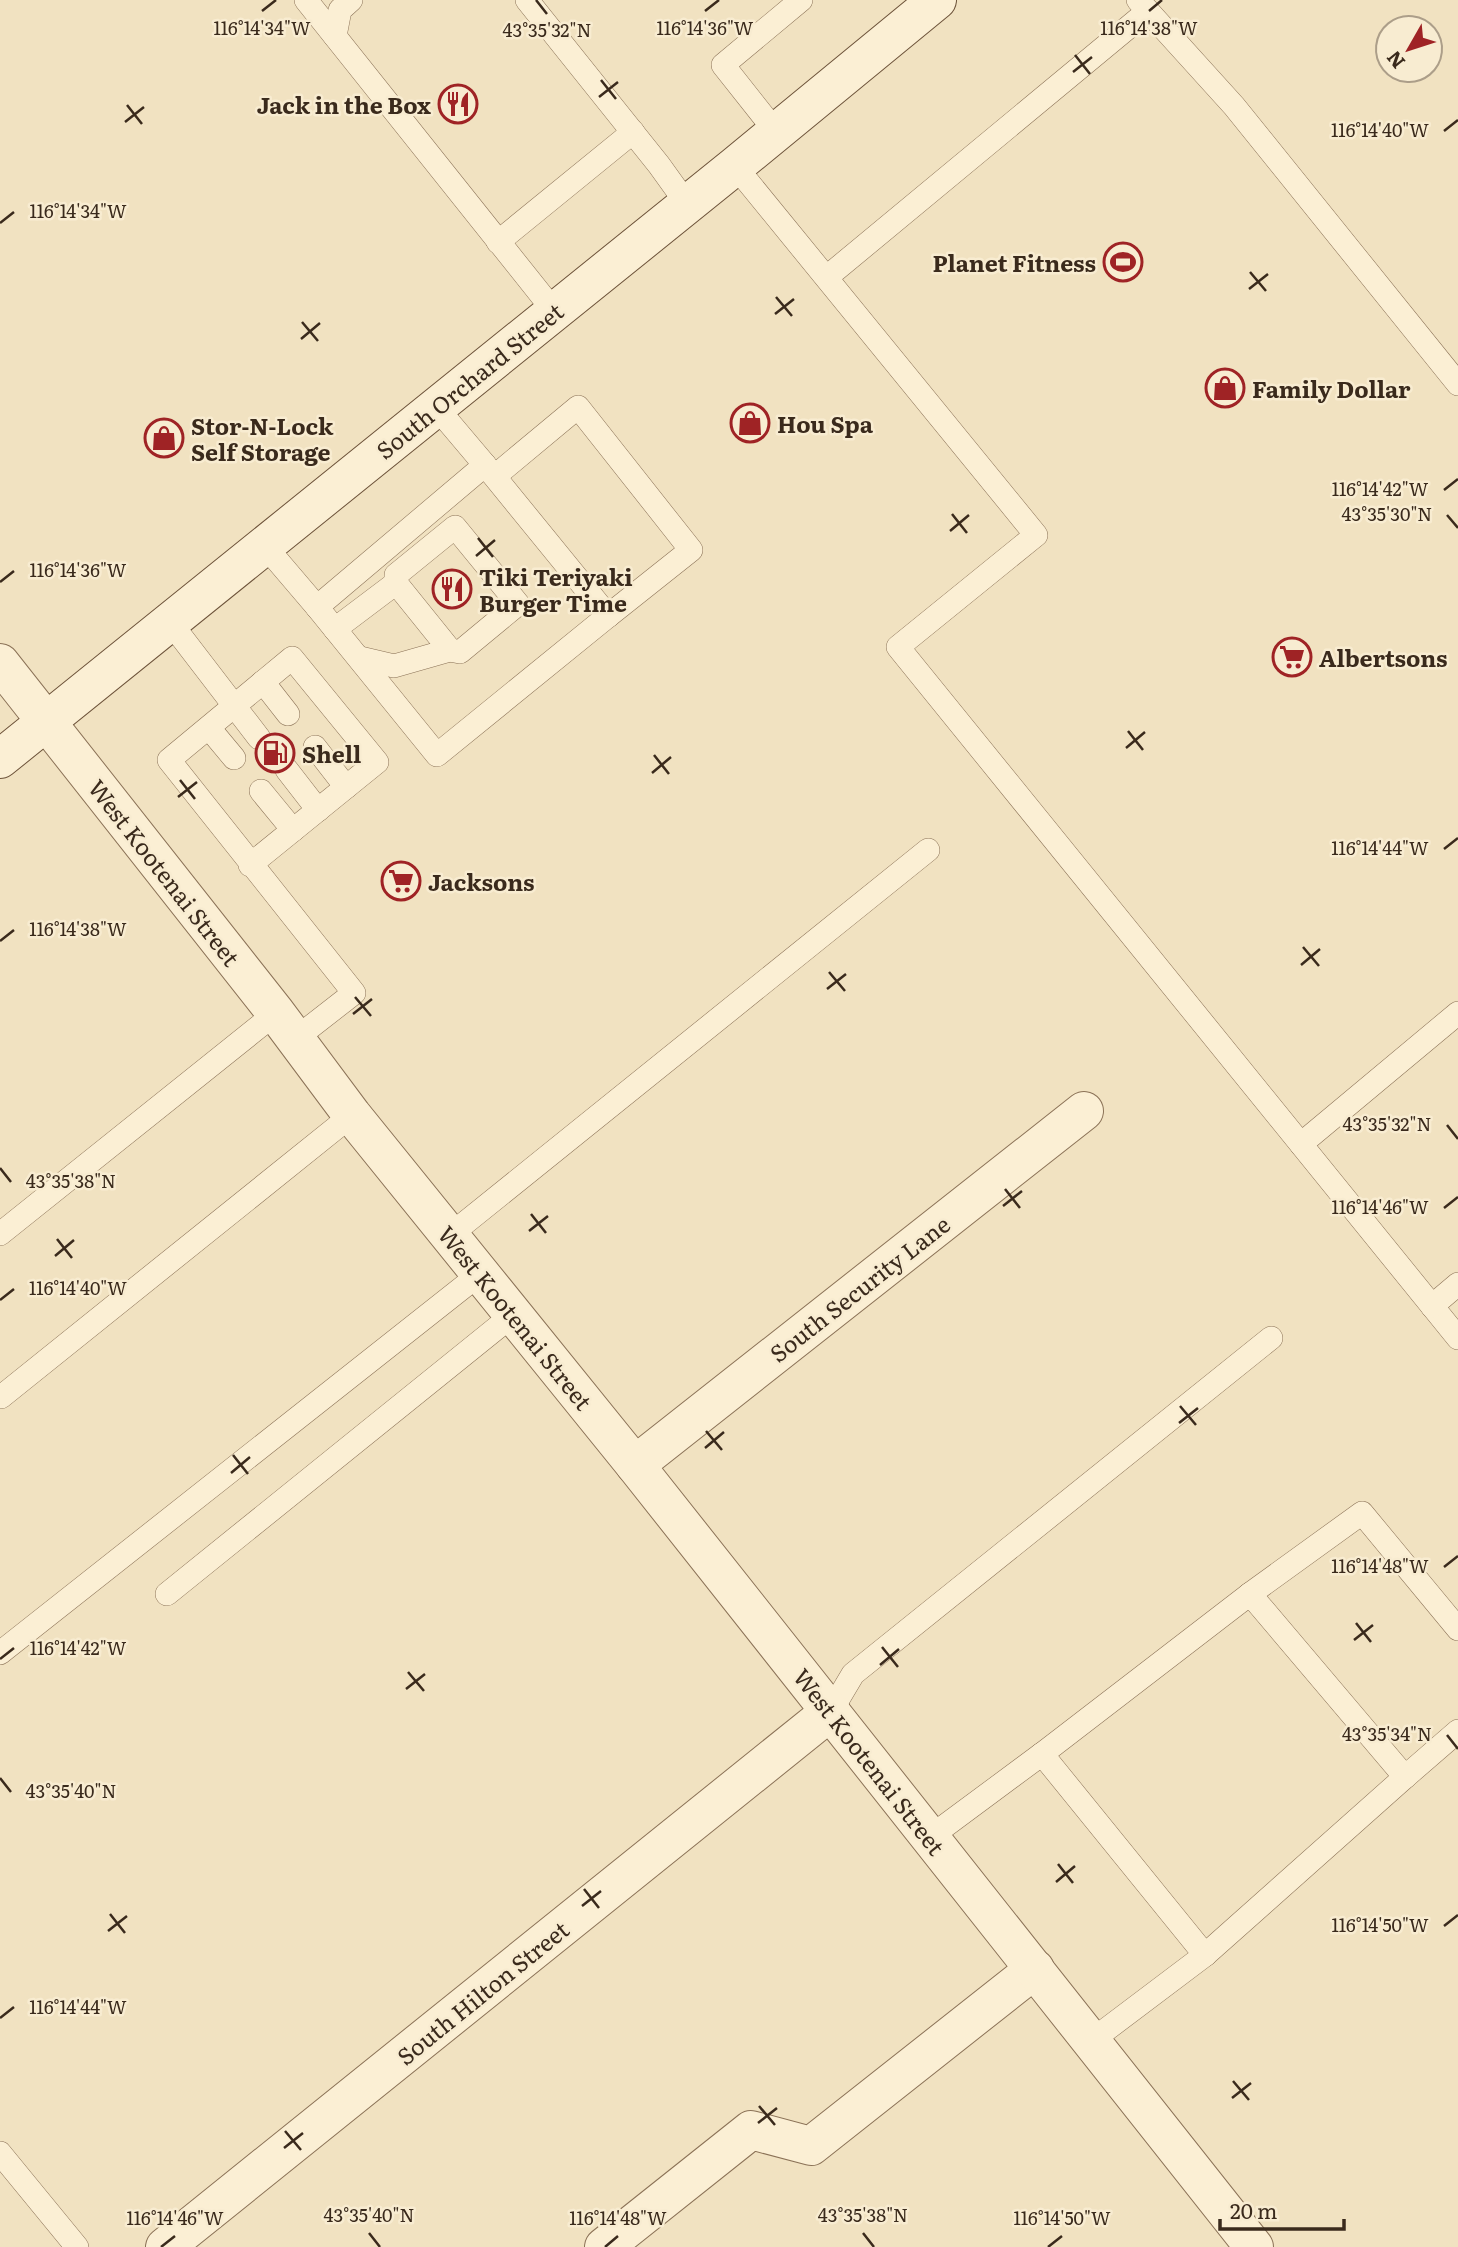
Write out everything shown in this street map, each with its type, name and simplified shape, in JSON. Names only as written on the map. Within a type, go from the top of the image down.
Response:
[{"type":"street","name":"South Orchard Street","points":[[0,759],[937,0]]},
{"type":"street","name":"West Kootenai Street","points":[[0,663],[286,1026],[352,1115],[635,1465],[1254,2247]]},
{"type":"street","name":"South Security Lane","points":[[635,1465],[1084,1111]]},
{"type":"street","name":"South Hilton Street","points":[[165,2247],[831,1711]]},
{"type":"street","points":[[604,2247],[751,2130],[811,2146],[1035,1969]]},
{"type":"lane","points":[[306,0],[554,311]]},
{"type":"lane","points":[[335,36],[340,10],[351,0]]},
{"type":"lane","points":[[527,0],[687,204]]},
{"type":"lane","points":[[776,132],[723,65],[802,0]]},
{"type":"lane","points":[[827,277],[1143,6],[1234,106],[1458,384]]},
{"type":"lane","points":[[498,242],[633,132]]},
{"type":"lane","points":[[735,166],[1036,535],[898,647],[1458,1338]]},
{"type":"lane","points":[[436,407],[608,616]]},
{"type":"lane","points":[[265,546],[360,658],[437,755],[691,550],[578,407],[490,470],[317,607]]},
{"type":"lane","points":[[360,658],[394,666],[450,650],[460,652],[518,604],[455,527],[396,575],[396,583],[450,650]]},
{"type":"lane","points":[[335,629],[396,583]]},
{"type":"lane","points":[[170,622],[260,738]]},
{"type":"lane","points":[[0,1234],[286,1026],[354,993],[250,865],[169,760],[292,658],[377,762],[250,865]]},
{"type":"lane","points":[[263,682],[288,714]]},
{"type":"lane","points":[[209,728],[234,758]]},
{"type":"lane","points":[[315,747],[346,787]]},
{"type":"lane","points":[[287,770],[318,810]]},
{"type":"lane","points":[[261,791],[293,830]]},
{"type":"lane","points":[[450,1235],[928,850]]},
{"type":"lane","points":[[1301,1144],[1458,1013]]},
{"type":"lane","points":[[0,1396],[352,1115]]},
{"type":"lane","points":[[0,1653],[481,1273]]},
{"type":"lane","points":[[1432,1306],[1458,1284]]},
{"type":"lane","points":[[167,1594],[514,1314]]},
{"type":"lane","points":[[831,1711],[853,1674],[1270,1338]]},
{"type":"lane","points":[[930,1837],[1250,1594],[1362,1513],[1458,1629]]},
{"type":"lane","points":[[1250,1594],[1405,1777]]},
{"type":"lane","points":[[1091,2041],[1205,1955],[1458,1731]]},
{"type":"lane","points":[[1042,1754],[1205,1955]]},
{"type":"lane","points":[[0,2153],[77,2247]]},
{"type":"place","name":"Jack in the Box","points":[[458,104]]},
{"type":"place","name":"Planet Fitness","points":[[1123,262]]},
{"type":"place","name":"Family Dollar","points":[[1225,388]]},
{"type":"place","name":"Hou Spa","points":[[750,423]]},
{"type":"place","name":"Stor-N-Lock Self Storage","points":[[164,438]]},
{"type":"place","name":"Tiki Teriyaki Burger Time","points":[[452,589]]},
{"type":"place","name":"Albertsons","points":[[1292,657]]},
{"type":"place","name":"Shell","points":[[275,753]]},
{"type":"place","name":"Jacksons","points":[[401,881]]}]
